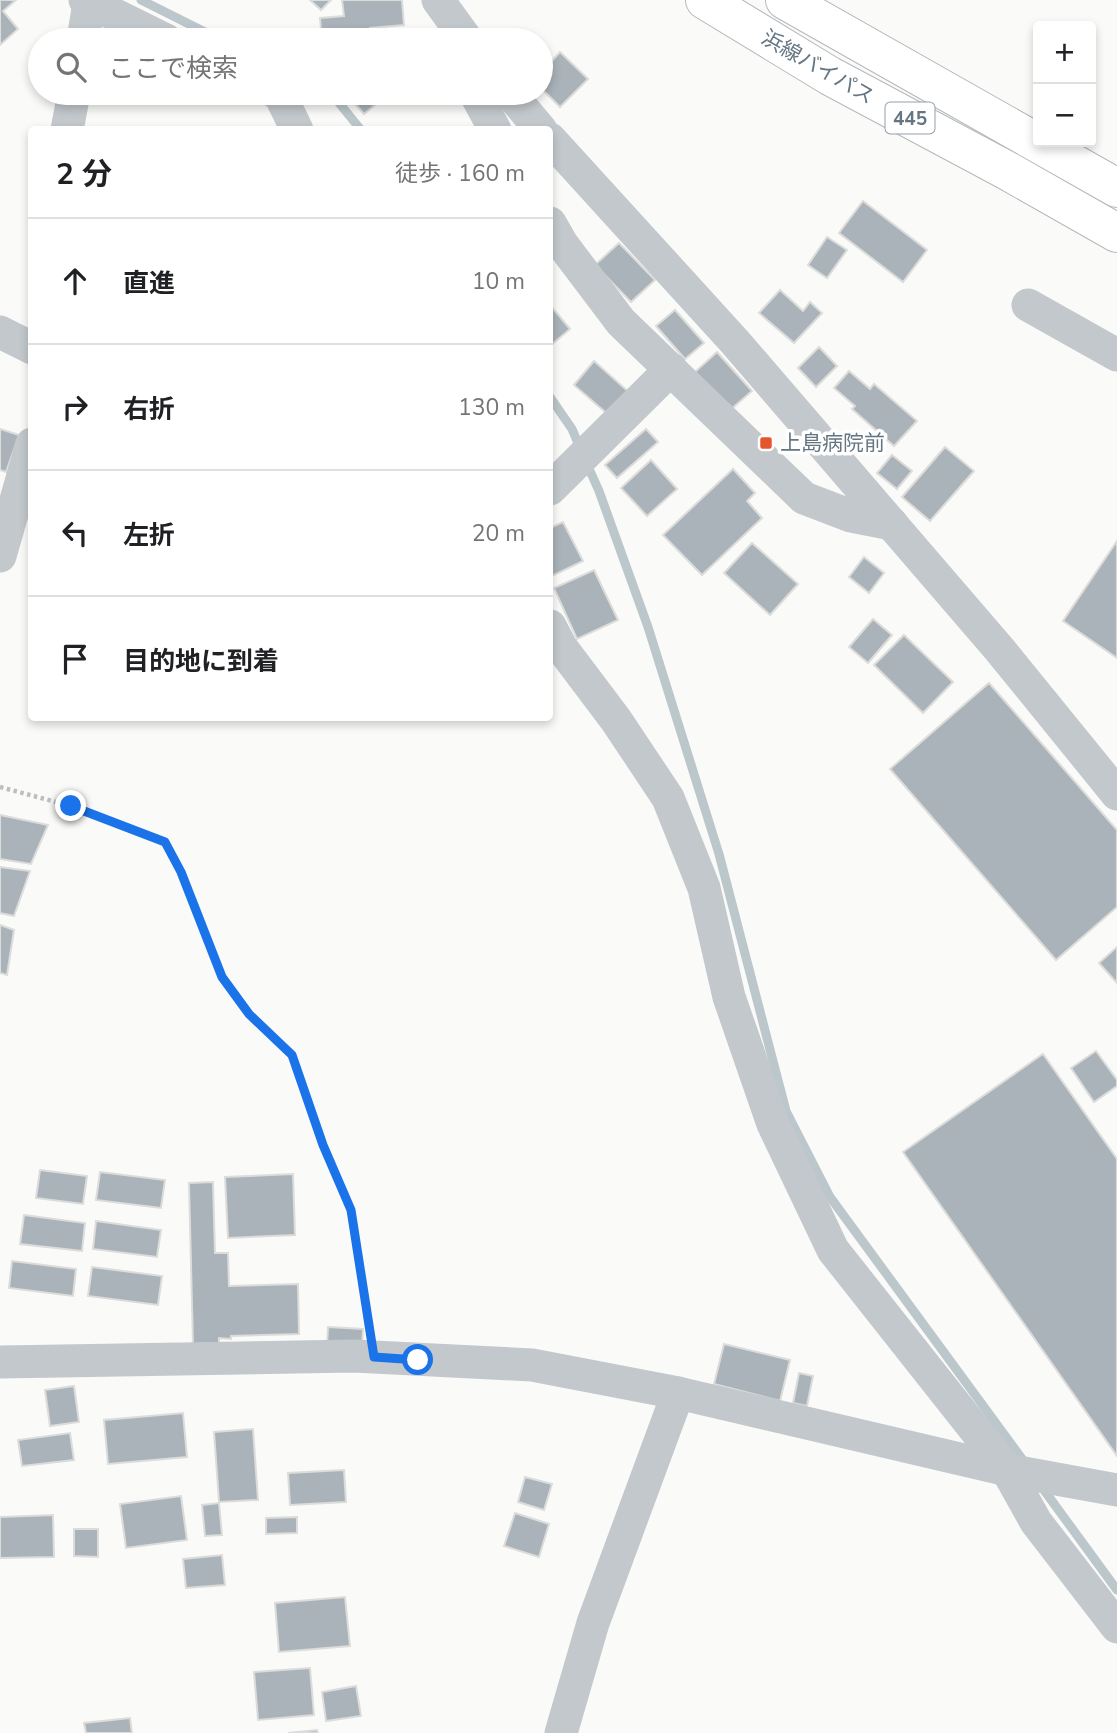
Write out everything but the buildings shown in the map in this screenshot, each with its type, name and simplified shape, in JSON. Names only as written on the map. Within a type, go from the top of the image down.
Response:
[{"type":"highway","name":"浜線バイパス","points":[[705,0],[830,76],[1117,233]]},
{"type":"highway","name":"浜線バイパス","points":[[785,0],[1117,188]]},
{"type":"street","points":[[438,0],[458,28]]},
{"type":"street","points":[[84,28],[87,2],[141,28]]},
{"type":"street","points":[[68,126],[72,105]]},
{"type":"street","points":[[285,105],[295,126]]},
{"type":"street","points":[[481,105],[493,126]]},
{"type":"street","points":[[520,105],[538,126]]},
{"type":"street","points":[[553,142],[735,342],[1000,650],[1117,794]]},
{"type":"street","points":[[553,228],[621,321],[803,498],[851,516],[892,524]]},
{"type":"street","points":[[1028,305],[1117,355]]},
{"type":"street","points":[[0,332],[28,346]]},
{"type":"street","points":[[553,486],[671,369]]},
{"type":"street","points":[[0,556],[28,458]]},
{"type":"street","points":[[553,632],[561,647],[616,720],[668,798],[704,888],[729,997],[773,1124],[834,1250],[1007,1470],[1036,1522],[1117,1627]]},
{"type":"street","points":[[0,1362],[374,1357],[532,1365],[678,1393],[1007,1470],[1117,1490]]},
{"type":"street","points":[[561,1733],[593,1623],[678,1393]]},
{"type":"path","points":[[0,788],[71,806],[165,842],[181,872],[222,977],[249,1014],[292,1055],[323,1145],[351,1210],[374,1357]]},
{"type":"waterway","points":[[141,0],[197,28]]},
{"type":"waterway","points":[[341,105],[358,126]]},
{"type":"waterway","points":[[553,401],[572,429],[581,450]]},
{"type":"waterway","points":[[586,462],[648,627],[719,854],[786,1111],[830,1197],[1025,1463]]},
{"type":"waterway","points":[[1041,1486],[1117,1590]]},
{"type":"place","name":"上島病院前","points":[[766,443]]},
{"type":"route","points":[[71,806],[165,842],[181,872],[222,977],[249,1014],[292,1055],[323,1145],[351,1210],[374,1357],[418,1360]]}]
